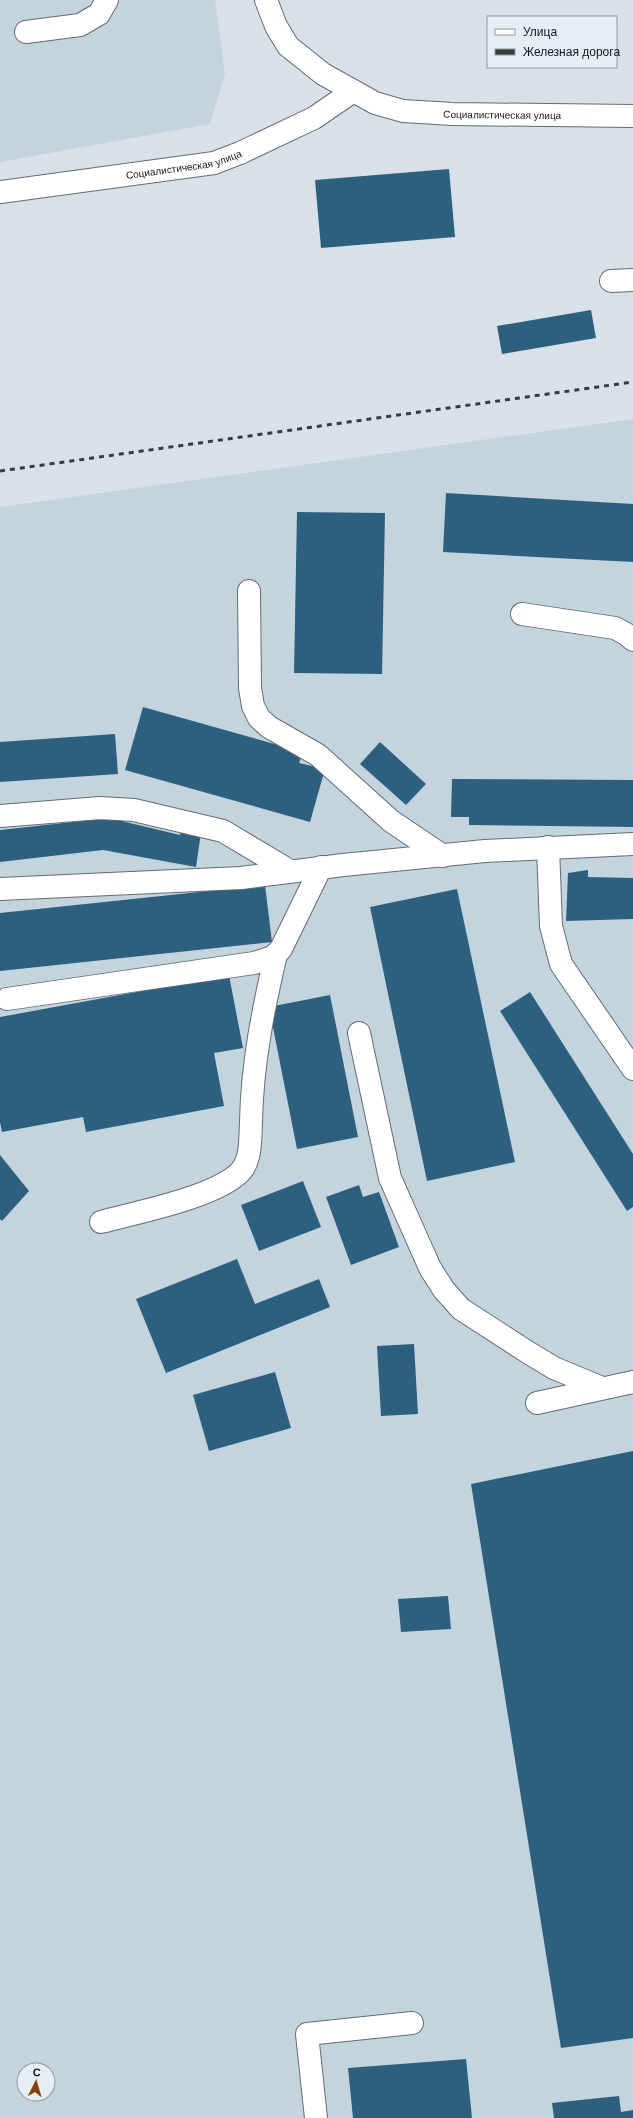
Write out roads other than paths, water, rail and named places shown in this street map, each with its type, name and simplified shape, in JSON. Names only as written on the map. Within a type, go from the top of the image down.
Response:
[{"type":"main road","points":[[26,32],[80,25],[99,14],[107,0]]},
{"type":"main road","name":"Социалистическая улица","points":[[266,0],[276,26],[288,46],[323,74],[352,92],[375,103],[403,111],[453,114],[633,116]]},
{"type":"main road","name":"Социалистическая улица","points":[[0,192],[214,163],[240,153],[314,118],[352,92]]},
{"type":"main road","points":[[611,282],[633,280]]},
{"type":"main road","points":[[249,590],[250,688],[253,706],[258,718],[269,727],[318,755],[391,821],[443,856]]},
{"type":"main road","points":[[522,614],[615,628],[633,640]]},
{"type":"main road","points":[[0,816],[100,808],[134,810],[223,831],[290,871]]},
{"type":"main road","points":[[0,889],[142,881],[208,880],[548,847],[633,844]]},
{"type":"main road","points":[[548,847],[551,926],[561,964],[633,1069]]},
{"type":"main road","points":[[7,999],[254,963],[273,957],[289,936],[321,868]]},
{"type":"main road","points":[[101,1222],[204,1193],[223,1185],[239,1173],[246,1164],[251,1131],[252,1085],[256,1051],[276,954]]},
{"type":"main road","points":[[358,1033],[390,1178],[430,1268],[444,1290],[461,1309],[529,1353],[565,1373],[602,1388]]},
{"type":"main road","points":[[537,1403],[633,1382]]},
{"type":"main road","points":[[316,2118],[307,2034],[412,2023]]},
{"type":"railway","points":[[0,471],[633,382]]}]
